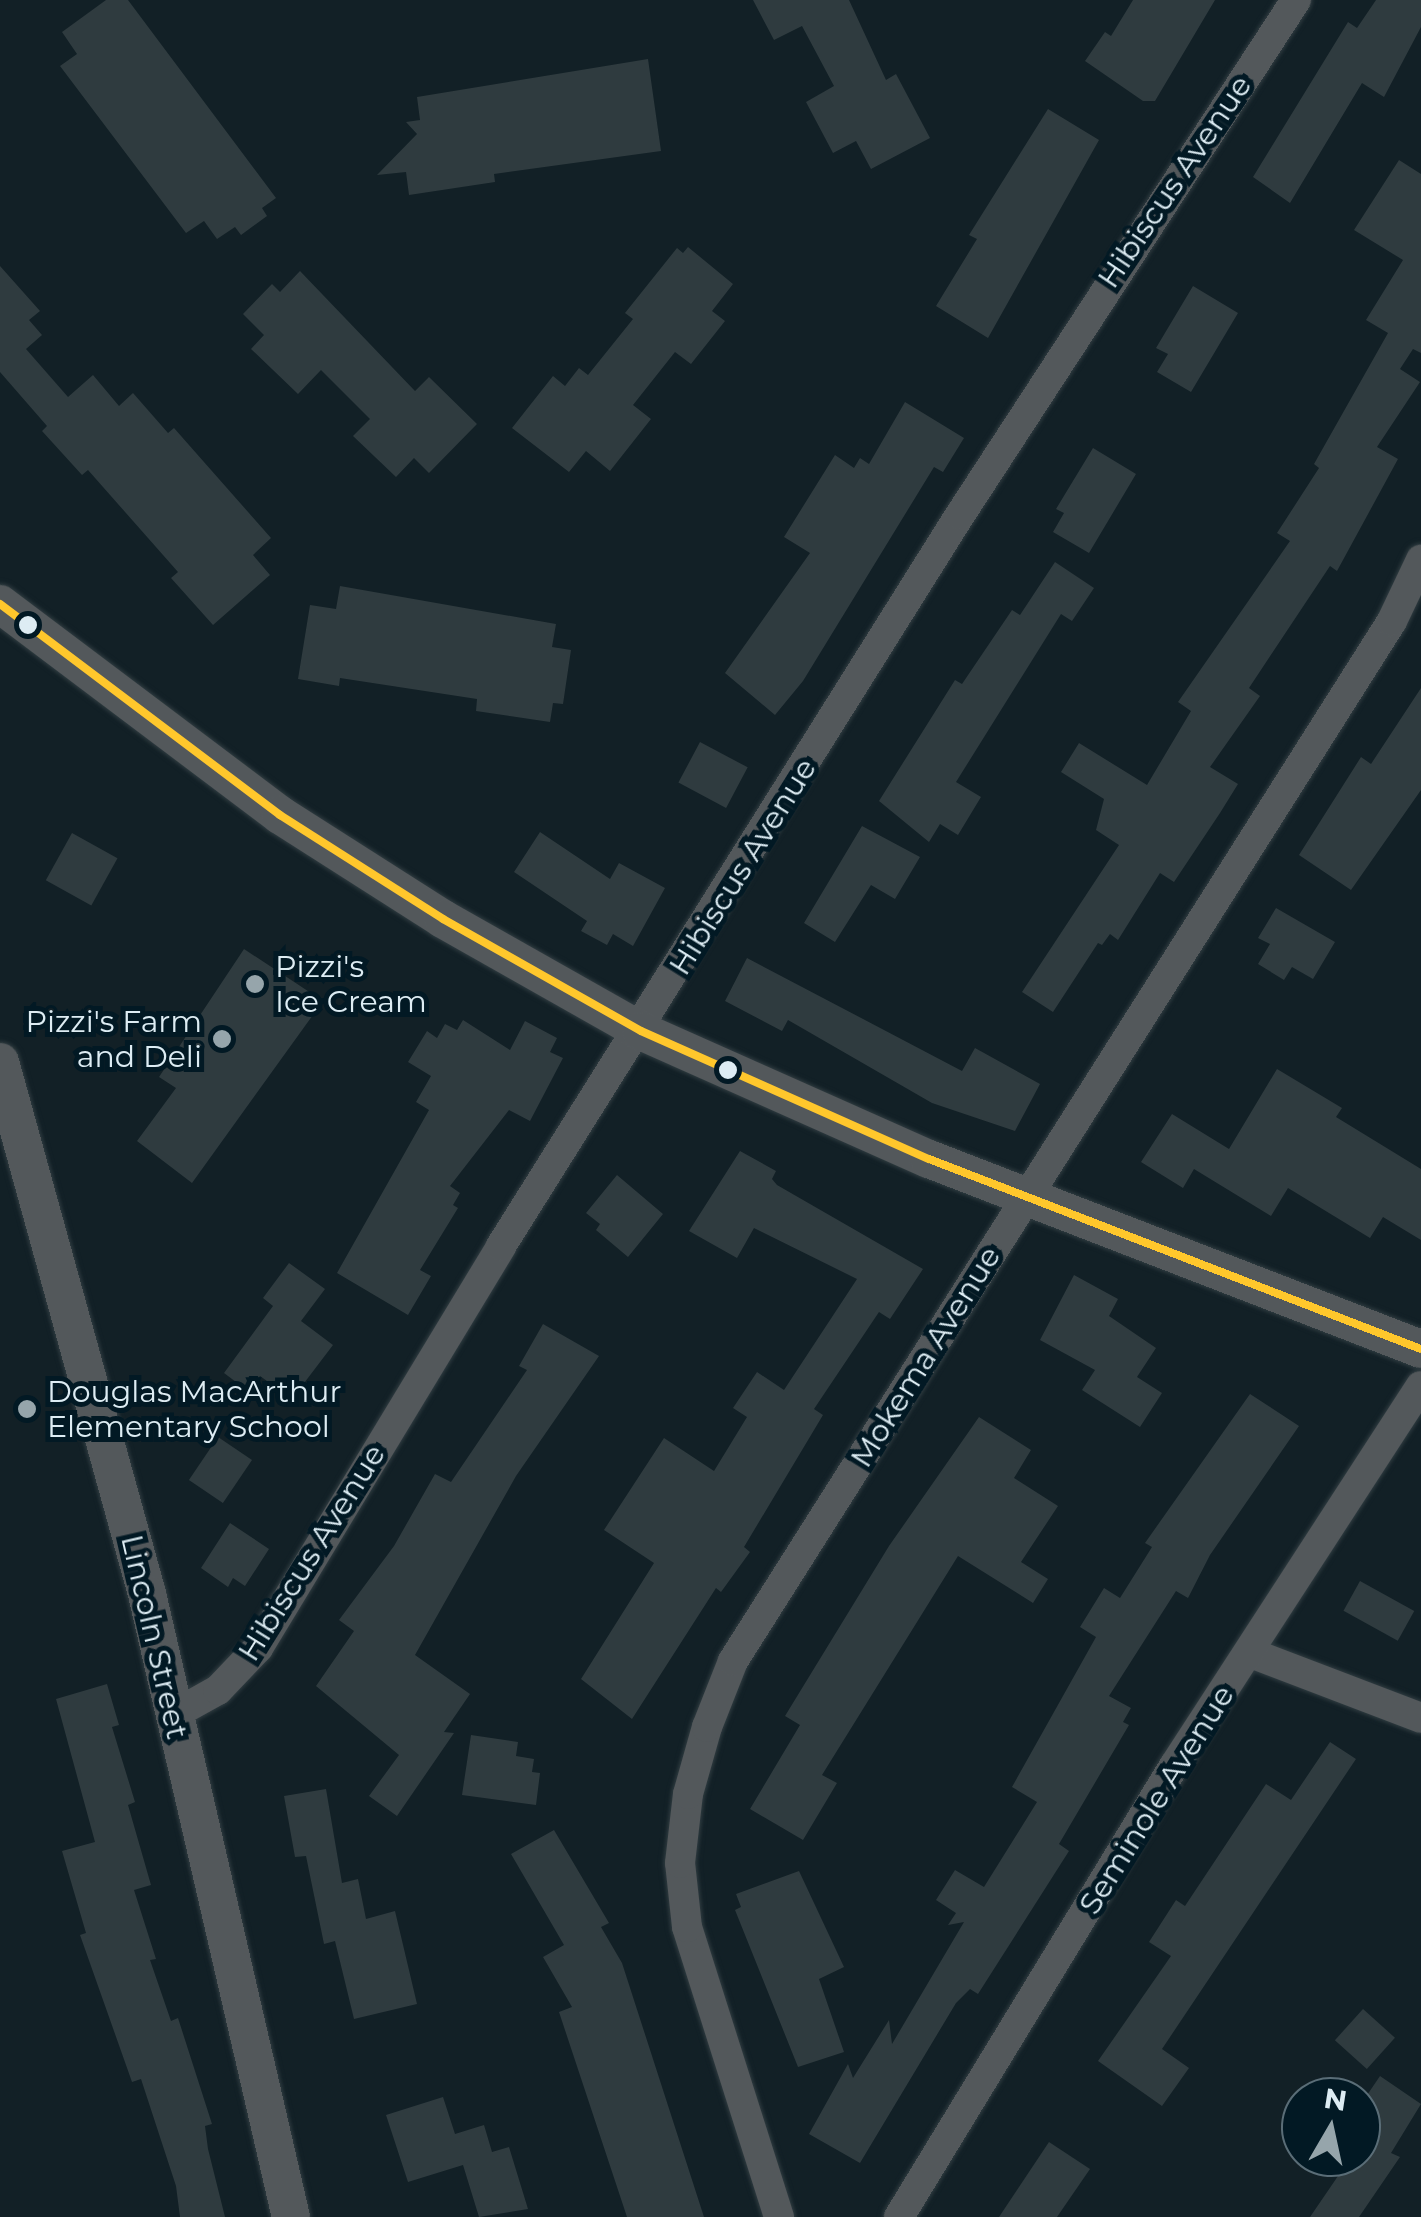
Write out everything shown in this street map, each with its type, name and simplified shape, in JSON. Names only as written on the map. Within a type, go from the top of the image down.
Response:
[{"type":"street","name":"Hibiscus Avenue","points":[[173,1715],[218,1690],[258,1648],[501,1246],[641,1032],[1103,290],[1296,0]]},
{"type":"street","name":"Mokema Avenue","points":[[780,2217],[688,1927],[680,1863],[688,1794],[733,1662],[1392,620],[1421,560]]},
{"type":"street","points":[[0,604],[280,815],[442,919],[641,1032],[1026,1198],[1421,1349]]},
{"type":"street","name":"Lincoln Street","points":[[0,1062],[147,1594],[292,2217]]},
{"type":"street","name":"Seminole Avenue","points":[[899,2217],[1174,1766],[1421,1386]]},
{"type":"street","points":[[1251,1653],[1421,1718]]},
{"type":"building","points":[[106,0],[128,0],[276,198],[262,208],[267,216],[241,235],[235,227],[217,239],[204,221],[186,233],[60,66],[77,54],[62,32]]},
{"type":"building","points":[[753,0],[849,0],[886,80],[896,74],[930,138],[871,169],[856,141],[833,153],[806,102],[834,86],[802,26],[774,40]]},
{"type":"building","points":[[1133,0],[1215,0],[1155,101],[1143,101],[1085,61],[1105,32],[1111,36]]},
{"type":"building","points":[[1376,0],[1421,0],[1421,27],[1384,97],[1362,83],[1290,203],[1253,177],[1348,22],[1357,28]]},
{"type":"building","points":[[648,59],[661,151],[494,174],[495,182],[409,195],[406,172],[377,175],[417,134],[406,122],[420,120],[417,97]]},
{"type":"building","points":[[1048,109],[1099,140],[988,338],[936,306],[977,239],[969,235]]},
{"type":"building","points":[[1399,160],[1421,174],[1421,353],[1413,349],[1400,369],[1420,382],[1377,447],[1398,459],[1337,571],[1330,566],[1249,688],[1260,696],[1210,767],[1238,784],[1220,813],[1174,882],[1160,873],[1118,940],[1110,934],[1102,945],[1098,943],[1053,1012],[1022,992],[1119,845],[1096,830],[1104,799],[1061,772],[1079,743],[1147,785],[1191,711],[1178,702],[1290,541],[1277,533],[1319,468],[1314,464],[1388,333],[1366,320],[1403,260],[1354,230]]},
{"type":"building","points":[[688,247],[733,284],[712,311],[725,321],[691,364],[675,352],[633,405],[651,419],[610,471],[586,451],[569,472],[512,428],[553,376],[565,386],[579,368],[588,375],[633,319],[625,313],[677,248],[683,253]]},
{"type":"building","points":[[0,266],[40,311],[29,320],[42,335],[26,349],[68,397],[93,375],[119,406],[133,393],[168,433],[174,428],[271,538],[253,555],[270,575],[213,625],[171,578],[178,572],[88,470],[82,475],[42,431],[47,426],[0,372]]},
{"type":"building","points":[[300,271],[415,391],[429,377],[477,424],[429,473],[414,458],[396,477],[353,436],[370,419],[321,370],[298,394],[251,349],[264,335],[243,314],[272,284],[280,292]]},
{"type":"building","points":[[1193,286],[1238,313],[1191,392],[1157,372],[1168,354],[1156,348]]},
{"type":"building","points":[[905,402],[964,438],[943,472],[934,467],[803,681],[775,715],[725,673],[810,553],[784,537],[835,455],[854,468],[860,458],[869,464]]},
{"type":"building","points":[[1093,448],[1136,474],[1089,553],[1053,532],[1064,513],[1056,509]]},
{"type":"building","points":[[1055,562],[1094,588],[1072,621],[1061,614],[956,782],[981,797],[958,835],[940,824],[929,842],[879,801],[955,680],[962,684],[1012,610],[1020,615]]},
{"type":"building","points":[[340,586],[556,624],[552,647],[571,650],[563,704],[553,703],[550,722],[476,711],[477,699],[340,678],[339,686],[298,679],[310,605],[336,609]]},
{"type":"building","points":[[1421,688],[1421,790],[1351,890],[1299,855],[1361,757],[1371,764]]},
{"type":"building","points":[[700,742],[748,767],[726,808],[678,783]]},
{"type":"building","points":[[862,826],[920,857],[895,899],[871,885],[835,942],[804,923]]},
{"type":"building","points":[[540,832],[610,879],[619,863],[665,888],[633,946],[613,934],[607,945],[581,931],[587,921],[514,872]]},
{"type":"building","points":[[72,833],[117,858],[91,905],[46,880]]},
{"type":"building","points":[[1276,908],[1335,942],[1313,979],[1292,967],[1284,980],[1258,964],[1270,944],[1258,938]]},
{"type":"building","points":[[244,949],[323,1001],[192,1183],[137,1141],[176,1088],[159,1077]]},
{"type":"building","points":[[747,958],[962,1071],[975,1048],[1040,1084],[1015,1131],[932,1103],[788,1020],[782,1031],[725,1001]]},
{"type":"building","points":[[463,1020],[510,1050],[525,1021],[557,1038],[550,1052],[563,1058],[530,1121],[509,1110],[450,1186],[460,1193],[453,1205],[458,1208],[420,1270],[431,1276],[408,1315],[337,1273],[429,1110],[416,1102],[431,1076],[408,1062],[427,1031],[437,1038],[445,1024],[457,1030]]},
{"type":"building","points":[[1277,1069],[1342,1108],[1336,1117],[1421,1169],[1421,1240],[1383,1217],[1370,1238],[1288,1188],[1271,1216],[1194,1169],[1183,1188],[1141,1162],[1172,1114],[1229,1149]]},
{"type":"building","points":[[740,1151],[776,1171],[772,1179],[777,1185],[923,1269],[890,1319],[879,1312],[814,1409],[823,1415],[744,1547],[750,1552],[721,1592],[716,1588],[632,1719],[581,1679],[654,1563],[604,1530],[664,1438],[714,1471],[747,1417],[733,1408],[757,1372],[784,1390],[857,1279],[754,1228],[737,1258],[689,1231]]},
{"type":"building","points":[[617,1175],[663,1214],[628,1257],[596,1230],[600,1224],[586,1213]]},
{"type":"building","points":[[289,1263],[325,1289],[301,1321],[333,1345],[292,1399],[260,1376],[248,1391],[224,1373],[273,1306],[263,1298]]},
{"type":"building","points":[[1074,1275],[1118,1299],[1109,1316],[1156,1348],[1137,1377],[1162,1393],[1140,1427],[1082,1390],[1095,1370],[1040,1340]]},
{"type":"building","points":[[543,1324],[599,1356],[516,1476],[415,1655],[470,1694],[444,1732],[454,1733],[397,1816],[369,1796],[399,1755],[316,1686],[354,1631],[339,1620],[394,1546],[435,1474],[451,1482],[527,1370],[519,1366]]},
{"type":"building","points":[[1250,1394],[1299,1426],[1210,1555],[1188,1598],[1176,1591],[1109,1696],[1131,1708],[1123,1722],[1129,1725],[1059,1844],[1069,1851],[978,1994],[970,1989],[956,2003],[860,2163],[809,2134],[848,2064],[853,2078],[889,2020],[892,2044],[964,1922],[948,1925],[956,1913],[936,1900],[955,1870],[984,1887],[1037,1802],[1012,1787],[1096,1637],[1080,1627],[1104,1588],[1120,1598],[1152,1547],[1145,1543]]},
{"type":"building","points":[[979,1417],[1031,1450],[1014,1478],[1058,1506],[1021,1562],[1048,1579],[1033,1603],[958,1556],[822,1775],[837,1783],[803,1840],[750,1809],[800,1725],[785,1716],[889,1546]]},
{"type":"building","points":[[218,1437],[252,1460],[223,1503],[189,1480]]},
{"type":"building","points":[[230,1523],[269,1549],[245,1586],[233,1578],[228,1587],[201,1568]]},
{"type":"building","points":[[1360,1581],[1414,1611],[1398,1641],[1344,1611]]},
{"type":"building","points":[[107,1684],[119,1725],[112,1727],[135,1802],[128,1805],[151,1885],[134,1890],[156,1959],[150,1960],[171,2021],[178,2018],[212,2124],[205,2126],[208,2149],[225,2217],[180,2217],[176,2186],[141,2079],[132,2082],[80,1935],[86,1933],[62,1851],[95,1842],[56,1699]]},
{"type":"building","points":[[471,1735],[518,1742],[516,1756],[534,1759],[532,1772],[540,1773],[536,1805],[462,1795]]},
{"type":"building","points":[[1330,1742],[1356,1759],[1162,2049],[1189,2068],[1162,2106],[1098,2061],[1171,1956],[1149,1942],[1176,1900],[1185,1906],[1266,1784],[1291,1800]]},
{"type":"building","points":[[326,1789],[342,1883],[358,1879],[366,1919],[395,1911],[417,2004],[354,2019],[335,1941],[324,1944],[306,1856],[295,1857],[284,1796]]},
{"type":"building","points":[[554,1830],[609,1923],[601,1927],[622,1963],[704,2217],[627,2217],[559,2012],[572,2007],[543,1957],[564,1945],[511,1854]]},
{"type":"building","points":[[799,1871],[844,1967],[819,1979],[844,2052],[798,2067],[735,1910],[741,1907],[736,1894]]},
{"type":"building","points":[[1363,2009],[1395,2038],[1367,2069],[1335,2040]]},
{"type":"building","points":[[1379,2077],[1421,2104],[1391,2153],[1400,2157],[1359,2217],[1310,2217],[1337,2177],[1381,2177]]},
{"type":"building","points":[[443,2097],[455,2134],[484,2125],[492,2152],[509,2147],[528,2209],[479,2217],[463,2165],[408,2182],[386,2115]]},
{"type":"building","points":[[1049,2142],[1090,2169],[1057,2217],[999,2217]]},
{"type":"transit line","points":[[0,604],[280,815],[443,919],[641,1031],[929,1159],[1421,1349]]},
{"type":"place","name":"Pizzi's Ice Cream","points":[[255,984]]},
{"type":"place","name":"Pizzi's Farm and Deli","points":[[222,1039]]},
{"type":"place","name":"Douglas MacArthur Elementary School","points":[[27,1409]]}]
